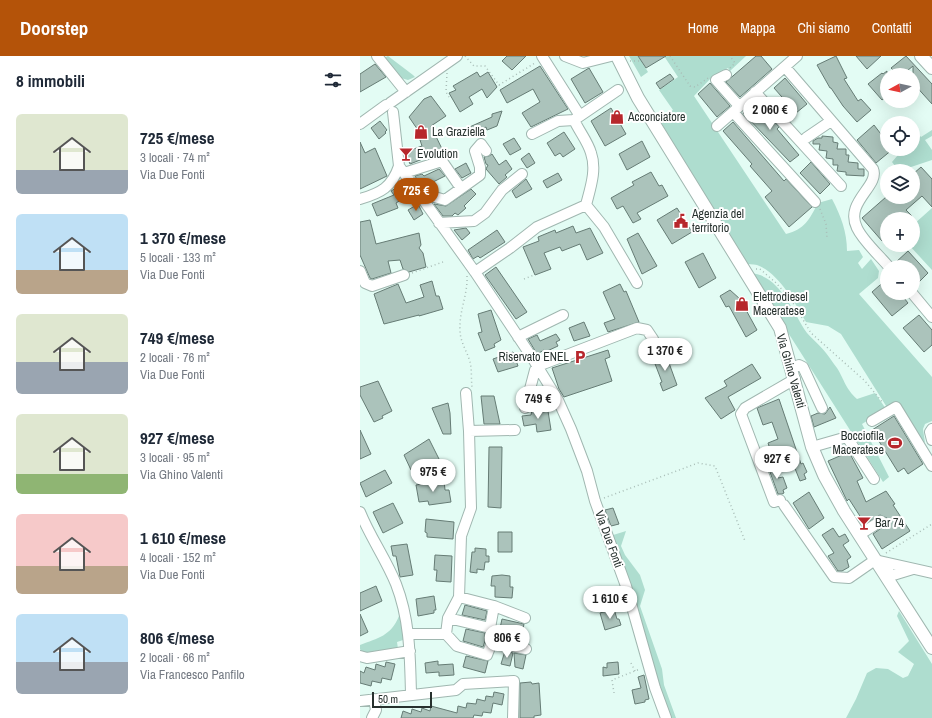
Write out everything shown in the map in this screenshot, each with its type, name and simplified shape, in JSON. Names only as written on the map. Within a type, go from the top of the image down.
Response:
[{"type":"main road","name":"Via Ghino Valenti","points":[[617,56],[638,98],[674,154],[743,271],[780,328],[812,447],[829,486],[859,534],[880,557],[885,574],[932,648]]},
{"type":"main road","points":[[921,56],[932,68]]},
{"type":"street","points":[[377,56],[406,92]]},
{"type":"street","points":[[360,124],[371,117],[390,111],[406,92],[457,56]]},
{"type":"street","points":[[565,56],[583,63],[611,56]]},
{"type":"street","points":[[717,126],[797,56]]},
{"type":"street","points":[[542,57],[577,118],[591,153],[593,171],[586,205]]},
{"type":"street","points":[[785,67],[875,173],[854,210],[854,220],[857,229],[883,260]]},
{"type":"street","points":[[727,72],[716,80],[736,109],[815,202]]},
{"type":"street","points":[[532,134],[558,121],[577,118],[618,90]]},
{"type":"street","points":[[755,92],[841,186]]},
{"type":"street","name":"Via Due Fonti","points":[[390,111],[402,169],[475,272],[538,366],[558,400],[574,435],[587,471],[595,501],[626,586],[666,718]]},
{"type":"street","points":[[806,138],[831,121]]},
{"type":"street","points":[[419,194],[421,193],[445,200],[480,175],[480,167],[475,151],[482,144],[486,150]]},
{"type":"street","points":[[360,199],[372,195],[391,183],[402,169],[442,161],[458,184]]},
{"type":"street","points":[[439,223],[474,221],[485,213],[502,190],[522,174]]},
{"type":"street","points":[[475,272],[537,227],[586,205]]},
{"type":"street","points":[[586,205],[604,227],[637,283]]},
{"type":"street","points":[[360,271],[365,283],[372,286],[404,275]]},
{"type":"street","points":[[918,300],[932,317]]},
{"type":"street","points":[[518,336],[563,315]]},
{"type":"street","points":[[525,408],[535,370],[538,366],[637,328],[647,330],[651,334],[656,351]]},
{"type":"street","points":[[822,408],[803,367],[799,365],[793,373],[745,408],[741,414],[774,502],[782,503],[834,577],[850,578],[880,557],[910,570],[932,573]]},
{"type":"street","points":[[446,634],[448,618],[459,597],[461,536],[471,508],[469,431],[466,393]]},
{"type":"street","points":[[872,421],[896,407],[932,466]]},
{"type":"street","points":[[932,429],[930,432],[932,440]]},
{"type":"street","points":[[469,431],[515,430]]},
{"type":"street","points":[[812,447],[847,437],[874,479]]},
{"type":"street","points":[[361,516],[396,583],[404,607],[409,634],[411,694]]},
{"type":"street","points":[[859,534],[881,521]]},
{"type":"street","points":[[898,564],[890,567],[885,574],[890,576],[910,570]]},
{"type":"street","points":[[898,594],[897,584],[910,570]]},
{"type":"street","points":[[459,597],[494,606],[525,618]]},
{"type":"street","points":[[409,634],[446,634],[457,646],[487,655],[492,642],[490,628],[494,606]]},
{"type":"street","points":[[448,618],[490,628]]},
{"type":"street","points":[[492,642],[526,649]]},
{"type":"street","points":[[360,656],[367,658],[410,651]]},
{"type":"street","points":[[360,701],[456,690],[464,684],[514,681],[513,718]]},
{"type":"street","points":[[372,718],[376,710],[374,699]]},
{"type":"path","points":[[670,56],[690,86],[694,87],[707,77],[712,81]]},
{"type":"path","points":[[727,72],[735,63],[730,56]]},
{"type":"path","points":[[467,57],[474,66],[485,66],[499,85],[542,57]]},
{"type":"path","points":[[630,61],[641,62]]},
{"type":"path","points":[[448,72],[446,92],[449,97]]},
{"type":"path","points":[[815,202],[823,213],[827,238]]},
{"type":"path","points":[[418,270],[443,262]]},
{"type":"path","points":[[466,393],[472,390],[471,363],[461,341],[460,329],[463,304],[468,289],[466,274],[468,263]]},
{"type":"path","points":[[743,271],[748,268],[760,269],[775,282],[790,298],[811,333],[877,394],[889,411]]},
{"type":"path","points":[[524,279],[534,275]]},
{"type":"path","points":[[595,501],[698,464],[715,466],[745,540]]},
{"type":"path","points":[[880,557],[932,524]]},
{"type":"path","points":[[631,663],[635,671]]},
{"type":"path","points":[[614,693],[612,680],[649,666]]},
{"type":"green space","points":[[388,56],[415,77],[408,80],[401,78],[384,58]]},
{"type":"green space","points":[[629,56],[638,56],[648,72],[641,77]]},
{"type":"green space","points":[[664,56],[746,56],[730,71],[728,68],[711,78],[694,96],[786,234],[798,229],[806,223],[818,203],[832,199],[843,224],[847,251],[859,250],[863,257],[858,263],[862,269],[871,259],[879,271],[878,278],[859,294],[932,377],[932,421],[925,424],[923,429],[925,443],[896,406],[888,409],[841,334],[828,326],[806,322],[786,289],[772,274],[757,265],[744,264],[659,119],[673,110],[659,90],[678,77]]},
{"type":"green space","points":[[932,130],[932,136],[925,140],[932,150],[932,160],[920,164],[894,164],[892,162],[897,156],[920,156],[920,136],[921,137]]},
{"type":"green space","points":[[932,208],[932,270],[915,252],[920,252],[920,219]]},
{"type":"green space","points":[[750,273],[760,275],[777,287],[807,333],[824,350],[837,368],[848,388],[857,399],[875,393],[886,409],[862,424],[889,477],[883,482]]},
{"type":"green space","points":[[626,531],[621,546],[625,555],[640,575],[645,590],[640,606],[662,669],[664,685],[676,718],[669,718],[610,536]]},
{"type":"green space","points":[[899,611],[932,664],[932,718],[846,718],[867,673],[876,668],[888,669],[903,678],[908,676],[914,664],[898,652],[909,641],[897,616]]},
{"type":"green space","points":[[399,616],[402,616],[406,639],[397,642],[398,649],[364,656],[360,649],[360,645],[378,638],[388,632],[396,623]]},
{"type":"building","points":[[507,56],[526,56],[512,70],[502,61]]},
{"type":"building","points":[[638,56],[666,56],[646,68]]},
{"type":"building","points":[[756,56],[761,56],[772,69],[740,97],[726,82]]},
{"type":"building","points":[[836,56],[847,78],[844,79],[858,101],[861,99],[871,110],[857,122],[830,88],[817,65]]},
{"type":"building","points":[[856,56],[881,56],[867,69]]},
{"type":"building","points":[[906,56],[917,68],[913,68],[913,66],[911,68],[891,68]]},
{"type":"building","points":[[375,64],[386,77],[360,92],[360,74]]},
{"type":"building","points":[[540,66],[568,109],[531,127],[522,113],[540,102],[533,89],[507,103],[500,90]]},
{"type":"building","points":[[589,68],[603,92],[585,103],[571,79]]},
{"type":"building","points":[[920,71],[932,84],[932,104],[920,91]]},
{"type":"building","points":[[477,72],[480,77],[488,72],[497,87],[487,98],[482,89],[469,97],[473,104],[460,112],[449,93],[456,90],[453,86]]},
{"type":"building","points":[[670,74],[674,79],[660,89],[656,83]]},
{"type":"building","points":[[880,75],[880,98],[868,84]]},
{"type":"building","points":[[785,78],[807,104],[796,113],[774,88]]},
{"type":"building","points":[[710,83],[730,106],[717,117],[698,94]]},
{"type":"building","points":[[431,96],[446,116],[431,126],[443,151],[410,164],[405,152],[422,146],[420,140],[424,139],[409,117],[424,99]]},
{"type":"building","points":[[756,102],[779,127],[777,129],[799,155],[790,162],[743,113]]},
{"type":"building","points":[[611,108],[626,134],[605,146],[591,121]]},
{"type":"building","points":[[502,111],[497,126],[487,130],[486,127],[468,136],[465,129],[492,117],[492,114]]},
{"type":"building","points":[[380,121],[387,130],[385,132],[386,133],[379,139],[371,128]]},
{"type":"building","points":[[733,122],[784,181],[786,179],[812,207],[789,227],[765,197],[772,191],[750,166],[752,164],[723,131]]},
{"type":"building","points":[[874,125],[880,133],[880,156],[884,156],[876,163],[857,140]]},
{"type":"building","points":[[564,132],[575,149],[563,157],[560,153],[555,156],[547,143]]},
{"type":"building","points":[[822,136],[833,137],[833,142],[838,143],[837,149],[846,149],[846,155],[849,155],[848,162],[858,163],[858,169],[864,169],[864,176],[846,175],[846,172],[837,171],[838,165],[833,165],[833,159],[826,158],[827,151],[819,150],[820,144],[813,144],[813,141],[818,138],[822,138]]},
{"type":"building","points":[[514,138],[521,149],[510,155],[503,144]]},
{"type":"building","points":[[642,141],[650,157],[627,170],[619,154]]},
{"type":"building","points":[[360,142],[365,153],[375,148],[387,176],[360,189]]},
{"type":"building","points":[[529,153],[535,163],[527,168],[521,159]]},
{"type":"building","points":[[492,154],[499,165],[506,160],[512,169],[505,175],[507,177],[499,184],[486,169],[488,165],[486,164],[484,157]]},
{"type":"building","points":[[811,162],[830,184],[820,194],[800,173]]},
{"type":"building","points":[[466,163],[471,173],[462,178],[455,169]]},
{"type":"building","points":[[921,167],[932,179],[932,207],[922,196],[920,198]]},
{"type":"building","points":[[439,169],[445,176],[429,184],[428,182],[421,186],[415,176],[422,174],[424,176]]},
{"type":"building","points":[[651,172],[659,186],[662,185],[668,196],[637,213],[641,219],[633,223],[623,206],[617,209],[611,198],[634,185],[632,182]]},
{"type":"building","points":[[558,173],[562,180],[547,188],[543,181]]},
{"type":"building","points":[[526,179],[532,189],[516,198],[512,191]]},
{"type":"building","points":[[403,184],[409,195],[396,203],[398,208],[377,216],[372,204],[394,195],[391,191]]},
{"type":"building","points":[[471,189],[476,194],[464,206],[466,208],[458,215],[455,213],[452,216],[443,216],[434,204],[446,206]]},
{"type":"building","points":[[880,202],[880,204],[913,204],[906,210],[908,212],[880,212],[880,239],[862,218]]},
{"type":"building","points":[[418,204],[423,214],[414,220],[408,210]]},
{"type":"building","points":[[677,208],[692,232],[672,244],[657,220]]},
{"type":"building","points":[[370,220],[376,244],[419,233],[421,245],[419,248],[423,253],[426,267],[409,272],[403,269],[400,260],[388,261],[391,273],[372,279],[370,278],[360,255],[360,222]]},
{"type":"building","points":[[573,226],[576,233],[590,228],[603,253],[587,260],[580,244],[562,251],[560,247],[544,253],[551,269],[535,275],[523,247],[539,241],[538,237],[555,230],[556,233]]},
{"type":"building","points":[[466,228],[470,233],[462,240],[454,230]]},
{"type":"building","points":[[497,230],[505,242],[480,258],[478,256],[473,259],[468,250]]},
{"type":"building","points":[[638,233],[657,266],[642,274],[627,239]]},
{"type":"building","points":[[909,252],[916,260],[898,260]]},
{"type":"building","points":[[703,253],[716,278],[699,288],[685,262]]},
{"type":"building","points":[[920,264],[928,273],[920,281]]},
{"type":"building","points":[[496,267],[527,312],[516,319],[485,275]]},
{"type":"building","points":[[432,281],[436,296],[439,296],[443,309],[384,324],[374,294],[398,284],[406,303],[424,297],[420,285]]},
{"type":"building","points":[[620,284],[624,292],[626,291],[639,322],[608,332],[604,323],[615,319],[603,292]]},
{"type":"building","points":[[880,285],[880,300],[906,300],[908,303],[892,316],[872,292]]},
{"type":"building","points":[[730,290],[740,299],[757,330],[746,337],[729,306],[726,307],[720,296]]},
{"type":"building","points":[[491,310],[501,340],[494,344],[495,347],[485,351],[478,333],[482,332],[478,314]]},
{"type":"building","points":[[919,315],[932,330],[932,345],[924,352],[903,328]]},
{"type":"building","points":[[584,322],[590,336],[574,341],[569,328]]},
{"type":"building","points":[[556,334],[560,340],[556,342],[558,346],[545,352],[544,350],[537,354],[528,339],[537,335],[540,341]]},
{"type":"building","points":[[608,350],[610,357],[605,359],[612,381],[564,397],[559,389],[552,368]]},
{"type":"building","points":[[513,352],[518,366],[498,372],[493,359]]},
{"type":"building","points":[[665,352],[677,385],[663,391],[660,383],[662,382],[652,356],[658,357]]},
{"type":"building","points":[[752,364],[761,378],[728,397],[735,410],[721,419],[705,398],[727,386],[724,381]]},
{"type":"building","points":[[378,381],[392,411],[382,416],[383,418],[374,422],[360,395],[360,387]]},
{"type":"building","points":[[481,396],[494,396],[500,424],[484,424]]},
{"type":"building","points":[[779,399],[801,464],[803,463],[807,472],[804,474],[806,479],[800,481],[790,456],[774,461],[768,443],[778,439],[772,422],[763,425],[757,408]]},
{"type":"building","points":[[534,400],[537,413],[548,411],[551,430],[537,432],[536,424],[524,426],[522,416],[531,415]]},
{"type":"building","points":[[448,403],[451,434],[443,434],[432,408]]},
{"type":"building","points":[[830,407],[836,418],[814,427],[811,416],[818,413],[825,414]]},
{"type":"building","points":[[894,416],[923,464],[908,474],[904,468],[898,472],[872,430]]},
{"type":"building","points":[[360,430],[371,454],[360,459]]},
{"type":"building","points":[[429,439],[440,461],[411,470],[404,455]]},
{"type":"building","points":[[489,447],[502,447],[501,508],[488,507]]},
{"type":"building","points":[[849,452],[863,478],[857,481],[866,502],[886,491],[895,504],[893,505],[910,531],[882,549],[873,534],[887,524],[887,518],[880,515],[865,524],[849,499],[847,501],[828,461]]},
{"type":"building","points":[[772,462],[778,478],[783,477],[787,488],[783,490],[784,493],[782,494],[778,494],[767,464]]},
{"type":"building","points":[[385,470],[392,483],[366,497],[360,483]]},
{"type":"building","points":[[444,480],[445,490],[449,490],[451,502],[429,505],[428,501],[419,502],[416,485]]},
{"type":"building","points":[[809,492],[824,518],[809,529],[793,503]]},
{"type":"building","points":[[393,503],[403,523],[383,533],[373,512]]},
{"type":"building","points":[[613,508],[619,524],[611,526],[605,510]]},
{"type":"building","points":[[426,519],[454,522],[453,539],[427,537],[427,533],[425,532]]},
{"type":"building","points":[[833,528],[839,537],[845,534],[849,541],[843,545],[851,557],[847,560],[849,567],[842,571],[838,571],[828,556],[834,553],[822,535]]},
{"type":"building","points":[[498,532],[512,532],[512,552],[498,552]]},
{"type":"building","points":[[407,544],[413,575],[400,577],[396,556],[393,556],[391,546]]},
{"type":"building","points":[[475,548],[486,549],[486,556],[489,556],[489,562],[485,562],[484,570],[477,569],[477,573],[470,572],[472,552],[475,552]]},
{"type":"building","points":[[435,555],[452,556],[451,582],[436,581],[437,570],[434,570]]},
{"type":"building","points":[[492,576],[510,576],[510,587],[513,587],[512,598],[495,597],[495,586],[491,586]]},
{"type":"building","points":[[376,586],[382,601],[360,611],[360,593]]},
{"type":"building","points":[[434,596],[436,610],[434,610],[434,613],[418,616],[416,599]]},
{"type":"building","points":[[465,605],[487,611],[485,620],[462,615]]},
{"type":"building","points":[[614,609],[617,619],[619,619],[621,625],[605,630],[600,613]]},
{"type":"building","points":[[360,614],[368,632],[360,636]]},
{"type":"building","points":[[502,619],[524,624],[521,638],[499,633]]},
{"type":"building","points":[[466,629],[485,633],[483,647],[463,641]]},
{"type":"building","points":[[505,651],[513,653],[510,666],[501,664]]},
{"type":"building","points":[[514,653],[526,655],[523,669],[515,667]]},
{"type":"building","points":[[466,656],[488,661],[485,673],[463,667]]},
{"type":"building","points":[[438,661],[438,665],[453,664],[454,675],[439,676],[439,672],[426,673],[425,663]]},
{"type":"building","points":[[386,662],[395,664],[391,680],[382,678],[381,683],[372,681],[371,686],[360,683],[360,671],[364,673],[366,667],[375,670],[376,664],[385,667]]},
{"type":"building","points":[[618,662],[619,674],[603,676],[603,667],[607,668],[607,663]]},
{"type":"building","points":[[644,675],[649,699],[645,700],[645,702],[635,704],[632,690],[641,688],[638,677]]},
{"type":"building","points":[[531,682],[532,684],[539,683],[541,715],[534,716],[534,718],[520,718],[520,683]]},
{"type":"building","points":[[494,692],[504,694],[502,705],[493,703],[491,713],[483,712],[482,716],[474,715],[473,718],[401,718],[403,711],[411,714],[412,709],[421,712],[422,708],[430,711],[431,706],[457,713],[458,706],[466,708],[467,703],[476,704],[477,699],[485,701],[486,696],[493,697]]},
{"type":"place","name":"Acconciatore","points":[[617,117]]},
{"type":"place","name":"La Graziella","points":[[421,132]]},
{"type":"place","name":"Evolution","points":[[406,154]]},
{"type":"place","name":"Agenzia del territorio","points":[[681,221]]},
{"type":"place","name":"Elettrodiesel Maceratese","points":[[742,304]]},
{"type":"place","name":"Riservato ENEL","points":[[580,357]]},
{"type":"place","name":"Bocciofila Maceratese","points":[[895,443]]},
{"type":"place","name":"Bar 74","points":[[864,523]]}]
